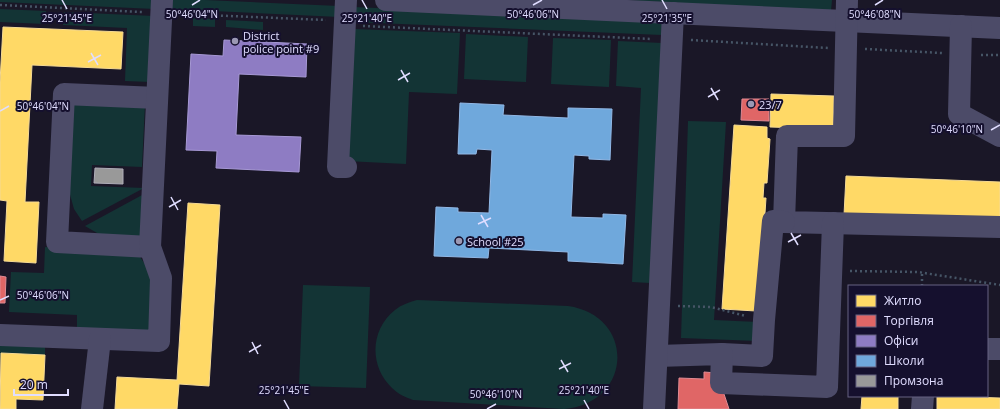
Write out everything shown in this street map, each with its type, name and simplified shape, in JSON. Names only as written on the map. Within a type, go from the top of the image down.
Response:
[{"type":"street","points":[[0,335],[159,341],[161,278],[150,247],[162,0]]},
{"type":"street","points":[[346,0],[338,167],[346,167]]},
{"type":"street","points":[[386,0],[561,4],[673,13],[847,10],[960,26],[1000,28]]},
{"type":"street","points":[[784,222],[787,136],[844,136],[847,10]]},
{"type":"street","points":[[654,409],[673,13]]},
{"type":"street","points":[[960,26],[959,114],[1000,136]]},
{"type":"street","points":[[150,247],[57,242],[64,94],[157,98]]},
{"type":"street","points":[[657,356],[722,354],[762,356],[773,221],[1000,227]]},
{"type":"street","points":[[722,354],[721,383],[827,387],[833,223]]},
{"type":"street","points":[[92,409],[100,339]]},
{"type":"street","points":[[988,349],[1000,349]]},
{"type":"street","points":[[922,397],[922,409]]},
{"type":"path","points":[[832,271],[922,273],[1000,285]]},
{"type":"path","points":[[922,273],[922,285]]},
{"type":"path","points":[[659,305],[711,307],[764,320]]},
{"type":"green space","points":[[0,0],[155,0],[155,9],[0,2]]},
{"type":"green space","points":[[170,0],[205,0],[339,6],[339,17],[169,9]]},
{"type":"green space","points":[[623,0],[832,0],[831,11]]},
{"type":"green space","points":[[354,7],[663,21],[662,35],[353,22]]},
{"type":"green space","points":[[0,9],[46,11],[45,24],[0,22]]},
{"type":"green space","points":[[64,12],[154,16],[151,82],[125,81],[127,28],[63,25]]},
{"type":"green space","points":[[193,18],[215,19],[215,27],[193,26]]},
{"type":"green space","points":[[226,20],[263,22],[263,30],[226,27]]},
{"type":"green space","points":[[353,29],[460,33],[457,94],[409,92],[406,164],[346,161]]},
{"type":"green space","points":[[466,34],[528,37],[526,82],[464,79]]},
{"type":"green space","points":[[553,38],[611,40],[609,87],[551,84]]},
{"type":"green space","points":[[618,41],[662,43],[650,283],[632,282],[641,88],[616,86]]},
{"type":"green space","points":[[73,101],[145,104],[142,167],[92,165],[91,186],[144,188],[82,221],[74,209],[69,191]]},
{"type":"green space","points":[[688,121],[726,122],[714,320],[758,322],[757,341],[681,338]]},
{"type":"green space","points":[[144,194],[142,238],[104,237],[85,226]]},
{"type":"green space","points":[[45,247],[136,251],[155,279],[152,333],[77,330],[77,315],[9,312],[11,272],[44,273]]},
{"type":"green space","points":[[303,285],[370,287],[366,388],[299,386]]},
{"type":"green space","points":[[417,300],[568,306],[590,313],[606,325],[615,341],[617,359],[614,376],[603,392],[587,403],[564,409],[410,399],[397,392],[384,379],[376,359],[376,348],[377,338],[387,318],[400,307]]},
{"type":"green space","points":[[0,341],[45,343],[45,355],[1,353],[0,368]]},
{"type":"building: Житло","points":[[3,27],[123,32],[121,69],[32,65],[25,202],[39,202],[36,263],[4,261],[7,201],[0,200],[0,82]]},
{"type":"building: Житло","points":[[771,94],[834,96],[833,129],[770,127]]},
{"type":"building: Житло","points":[[734,125],[767,127],[767,138],[770,139],[767,183],[764,183],[763,198],[766,198],[756,311],[722,309]]},
{"type":"building: Житло","points":[[846,176],[1000,182],[1000,219],[844,215]]},
{"type":"building: Житло","points":[[188,203],[220,205],[209,386],[179,384],[177,409],[115,409],[117,377],[177,380]]},
{"type":"building: Житло","points":[[1,353],[45,355],[43,400],[16,399],[16,409],[0,409]]},
{"type":"building: Житло","points":[[862,397],[898,397],[898,409],[861,409]]},
{"type":"building: Житло","points":[[937,397],[1000,398],[1000,409],[937,409]]},
{"type":"building: Торгівля","points":[[742,99],[769,99],[769,121],[741,120]]},
{"type":"building: Торгівля","points":[[0,276],[6,277],[5,303],[0,303]]},
{"type":"building: Торгівля","points":[[704,372],[717,373],[729,409],[678,409],[679,378],[704,379]]},
{"type":"building: Офіси","points":[[224,40],[307,44],[306,77],[239,74],[236,135],[301,137],[299,172],[216,168],[217,151],[186,150],[191,54],[223,56]]},
{"type":"building: Школи","points":[[460,103],[504,105],[503,115],[568,118],[568,108],[612,109],[610,160],[589,159],[589,156],[574,155],[571,217],[603,218],[603,214],[626,215],[623,264],[568,261],[568,252],[489,248],[488,258],[434,256],[436,207],[458,208],[458,212],[489,213],[492,150],[477,149],[476,154],[458,154]]},
{"type":"building: Промзона","points":[[95,168],[123,169],[123,184],[94,183]]},
{"type":"place","name":"District police point #9","points":[[235,41]]},
{"type":"place","name":"23/7","points":[[751,104]]},
{"type":"place","name":"School #25","points":[[459,241]]}]
